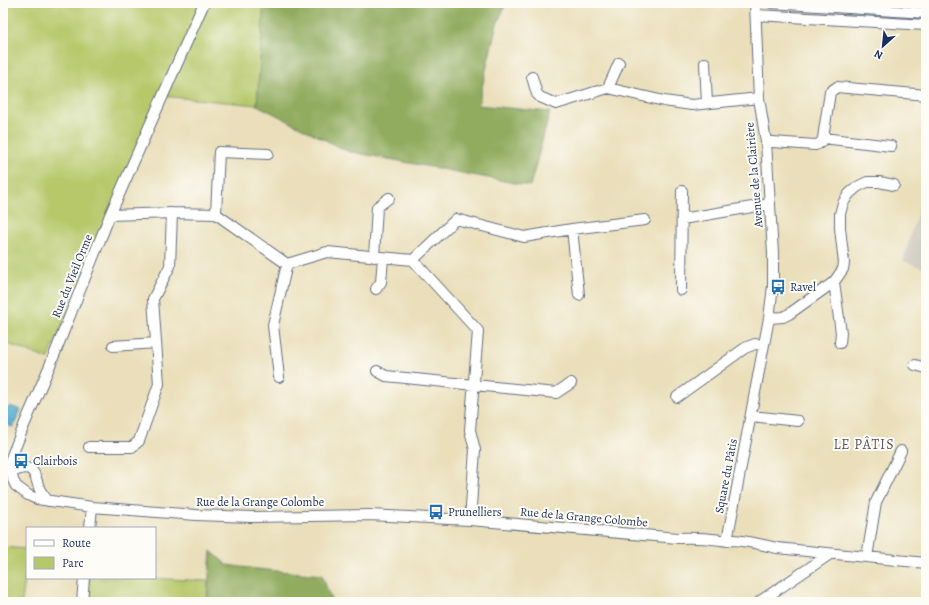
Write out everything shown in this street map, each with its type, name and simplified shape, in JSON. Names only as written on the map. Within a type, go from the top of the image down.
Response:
[{"type":"street","name":"Rue du Vieil Orme","points":[[11,472],[11,458],[51,363],[110,215],[204,3]]},
{"type":"street","name":"Avenue de la Clairière","points":[[756,3],[759,98],[766,142],[774,253],[770,318],[764,345]]},
{"type":"street","points":[[772,3],[926,13]]},
{"type":"street","points":[[756,15],[926,25]]},
{"type":"street","points":[[608,88],[619,63]]},
{"type":"street","points":[[705,63],[708,103]]},
{"type":"street","points":[[532,77],[537,94],[540,97],[556,104],[608,88],[664,101],[692,105],[759,98]]},
{"type":"street","points":[[766,142],[815,145],[822,142],[824,138],[830,92],[837,87],[926,95]]},
{"type":"street","points":[[824,138],[891,146]]},
{"type":"street","points":[[216,214],[219,152],[268,154]]},
{"type":"street","points":[[770,318],[783,317],[789,314],[834,282],[844,263],[840,214],[843,203],[849,194],[857,187],[867,182],[879,182],[894,185]]},
{"type":"street","points":[[681,290],[682,191]]},
{"type":"street","points":[[376,289],[381,282],[378,257],[377,207],[389,198]]},
{"type":"street","points":[[682,219],[770,204]]},
{"type":"street","points":[[89,447],[132,447],[139,441],[159,384],[153,299],[170,266],[172,213]]},
{"type":"street","points":[[110,215],[172,213],[216,214],[287,264]]},
{"type":"street","points":[[413,260],[456,219],[524,237],[572,229],[645,220]]},
{"type":"street","points":[[572,229],[579,295]]},
{"type":"street","points":[[287,264],[327,252],[413,260],[478,331],[470,430],[475,450],[470,520]]},
{"type":"street","points":[[278,377],[273,325],[287,264]]},
{"type":"street","points":[[834,282],[841,333],[840,343]]},
{"type":"street","points":[[113,346],[156,343]]},
{"type":"street","points":[[677,397],[745,348],[755,344],[764,345]]},
{"type":"street","name":"Square du Pâtis","points":[[727,541],[764,345]]},
{"type":"street","points":[[915,365],[926,368]]},
{"type":"street","points":[[377,371],[386,376],[556,393],[571,383]]},
{"type":"street","points":[[751,416],[798,421]]},
{"type":"street","points":[[866,557],[876,502],[902,452]]},
{"type":"street","points":[[48,501],[40,491],[35,475],[32,471],[28,468],[24,468],[11,472],[16,486],[36,499],[48,501],[92,507],[90,527]]},
{"type":"street","name":"Rue de la Grange Colombe","points":[[92,507],[196,515],[369,515],[470,520],[678,538],[692,537],[727,541],[734,540],[777,548],[926,563]]},
{"type":"street","points":[[759,602],[830,554]]},
{"type":"street","points":[[82,602],[84,579]]},
{"type":"shaded area","points":[[926,184],[926,269],[903,261]]},
{"type":"green space","points":[[3,3],[264,3],[257,105],[161,96],[48,359],[3,342]]},
{"type":"green space","points":[[264,3],[506,3],[496,27],[478,105],[550,112],[530,186],[347,151],[257,105]]},
{"type":"green space","points":[[3,547],[26,549],[26,571],[22,602],[3,602]]},
{"type":"green space","points":[[211,551],[227,565],[322,575],[332,602],[207,602]]},
{"type":"green space","points":[[156,578],[208,581],[207,602],[84,602],[87,579]]},
{"type":"water","points":[[10,406],[21,410],[13,427],[3,424],[4,414]]},
{"type":"place","name":"Ravel","points":[[778,287]]},
{"type":"place","name":"Clairbois","points":[[21,461]]},
{"type":"place","name":"Prunelliers","points":[[436,512]]},
{"type":"district","name":"LE PÂTIS","points":[[864,444]]}]
